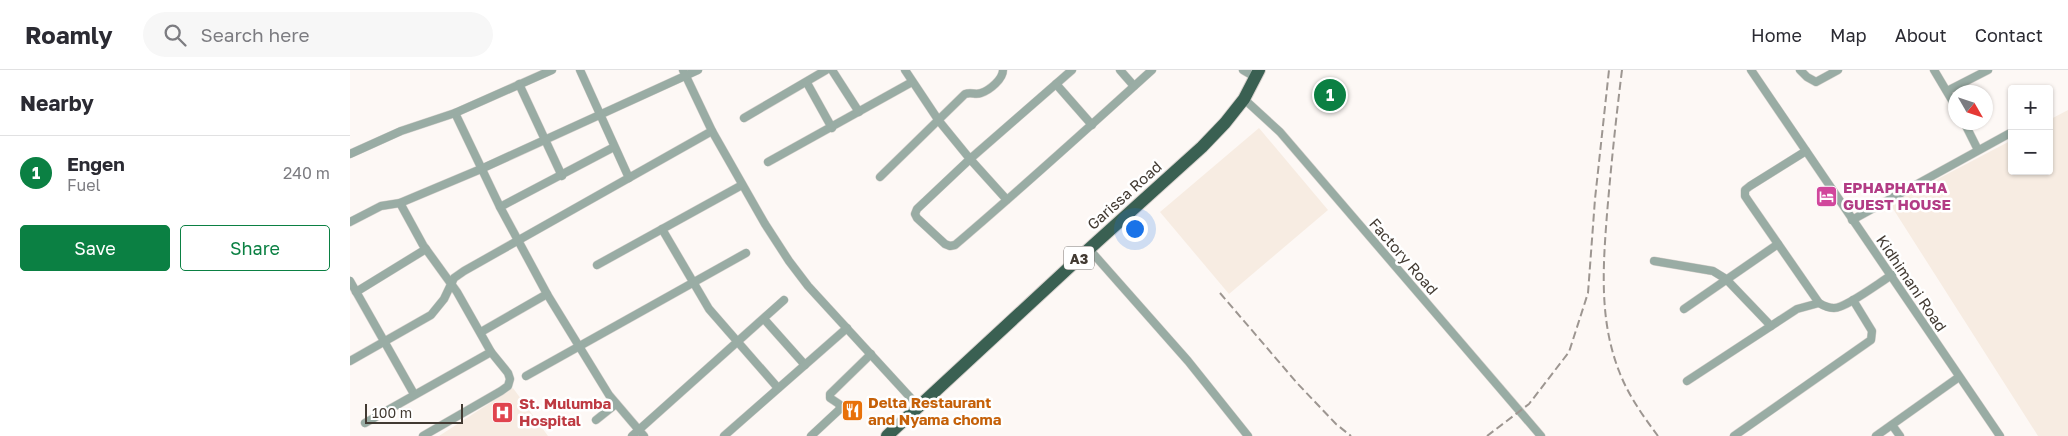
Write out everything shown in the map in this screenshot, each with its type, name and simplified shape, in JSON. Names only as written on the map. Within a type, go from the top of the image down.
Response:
[{"type":"highway","name":"Garissa Road","points":[[887,436],[1202,147],[1225,123],[1244,99],[1257,74]]},
{"type":"street","points":[[350,154],[402,131],[455,113],[552,70]]},
{"type":"street","points":[[580,70],[602,114],[614,147],[629,178]]},
{"type":"street","points":[[350,222],[381,206],[400,203],[481,169],[602,114],[684,73],[698,70]]},
{"type":"street","points":[[744,118],[807,83],[826,70]]},
{"type":"street","points":[[832,70],[859,112]]},
{"type":"street","points":[[905,70],[939,121],[1007,200]]},
{"type":"street","points":[[880,177],[965,94],[976,94],[986,90],[1001,78],[1003,70]]},
{"type":"street","points":[[1072,70],[970,159],[917,209],[915,214],[917,218],[945,244],[950,246],[955,244],[1092,125],[1152,70]]},
{"type":"street","points":[[1120,70],[1134,86]]},
{"type":"street","points":[[1243,70],[1257,74]]},
{"type":"street","name":"Kidhimani Road","points":[[1751,70],[2000,436]]},
{"type":"street","points":[[1800,70],[1807,78],[1816,82],[1838,70]]},
{"type":"street","points":[[1934,70],[1947,91],[1988,70]]},
{"type":"street","points":[[684,73],[712,131],[742,185],[789,262],[919,407]]},
{"type":"street","points":[[768,162],[912,82]]},
{"type":"street","points":[[807,83],[832,128]]},
{"type":"street","points":[[519,84],[562,176]]},
{"type":"street","points":[[1056,84],[1092,125]]},
{"type":"street","name":"Factory Road","points":[[1244,99],[1280,132],[1541,436]]},
{"type":"street","points":[[455,113],[500,207],[548,294],[616,404],[638,434],[784,300]]},
{"type":"street","points":[[1968,130],[1978,150]]},
{"type":"street","points":[[350,361],[431,315],[444,299],[450,284],[464,271],[712,131]]},
{"type":"street","points":[[1852,220],[2008,134]]},
{"type":"street","points":[[500,207],[614,147]]},
{"type":"street","points":[[1806,151],[1745,190],[1745,196],[1778,244],[1819,303],[1826,307],[1835,309],[1892,275]]},
{"type":"street","points":[[597,265],[742,185]]},
{"type":"street","points":[[400,203],[426,249],[481,332],[491,352],[508,373],[510,379],[508,386],[423,436]]},
{"type":"street","points":[[662,229],[694,281],[709,310],[778,388]]},
{"type":"street","points":[[1684,309],[1778,244]]},
{"type":"street","points":[[356,292],[426,249]]},
{"type":"street","points":[[1089,249],[1188,361],[1248,436]]},
{"type":"street","points":[[526,376],[746,252]]},
{"type":"street","points":[[1654,260],[1713,271],[1726,279],[1771,326]]},
{"type":"street","points":[[350,281],[414,394]]},
{"type":"street","points":[[481,332],[548,294]]},
{"type":"street","points":[[1734,436],[1870,340],[1872,331],[1853,300]]},
{"type":"street","points":[[1687,381],[1797,309],[1819,303]]},
{"type":"street","points":[[764,319],[805,365]]},
{"type":"street","points":[[724,436],[847,328]]},
{"type":"street","points":[[365,423],[491,352]]},
{"type":"street","points":[[811,436],[840,409],[839,404],[830,398],[830,394],[871,354]]},
{"type":"street","points":[[1876,436],[1959,377]]},
{"type":"street","points":[[596,420],[616,404]]},
{"type":"street","points":[[1892,425],[1900,436]]},
{"type":"shaded area","points":[[2068,110],[2068,436],[2038,436],[1890,204],[2008,142],[2008,175],[2053,175],[2053,118]]},
{"type":"shaded area","points":[[1259,128],[1328,210],[1229,294],[1160,212]]},
{"type":"shaded area","name":"St. Mulumba Hospital","points":[[513,388],[548,436],[439,436]]},
{"type":"railway","points":[[1487,436],[1529,404],[1569,352],[1588,293],[1595,199],[1609,70]]},
{"type":"railway","points":[[1622,70],[1606,234],[1604,273],[1605,313],[1608,332],[1619,371],[1636,405],[1658,436]]},
{"type":"railway","points":[[1220,293],[1297,383],[1336,424],[1351,436]]},
{"type":"place","name":"Engen","points":[[1330,95]]},
{"type":"place","name":"EPHAPHATHA GUEST HOUSE","points":[[1827,196]]},
{"type":"place","name":"Delta Restaurant and Nyama choma","points":[[852,411]]},
{"type":"place","name":"St. Mulumba Hospital","points":[[503,412]]}]
